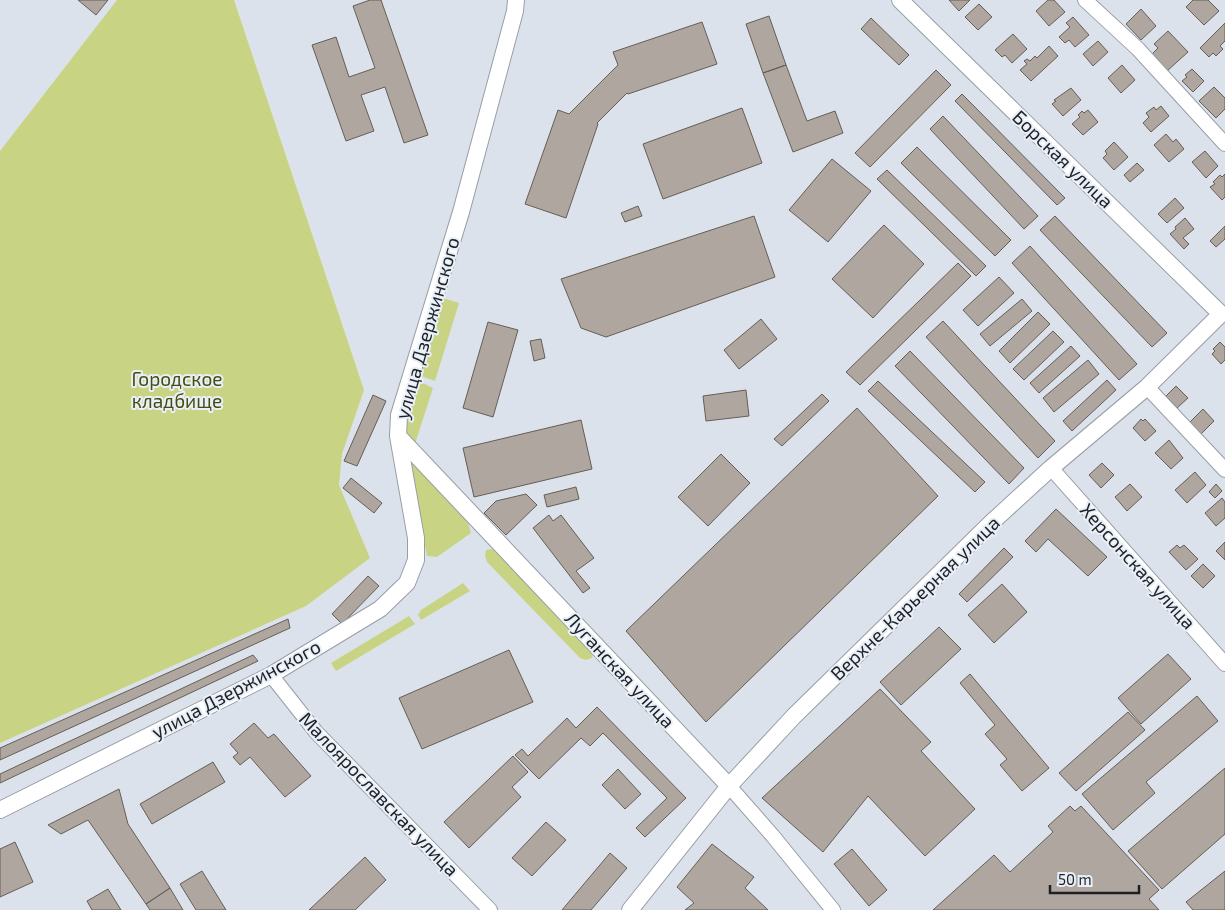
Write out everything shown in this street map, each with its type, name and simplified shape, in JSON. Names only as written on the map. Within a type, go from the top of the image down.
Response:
[{"type":"street","name":"улица Дзержинского","points":[[0,810],[271,675],[380,608],[407,583],[416,560],[416,538],[398,436],[399,415],[461,212],[515,11],[516,0]]},
{"type":"street","name":"Борская улица","points":[[900,0],[1224,314]]},
{"type":"street","points":[[1085,0],[1138,49],[1225,144]]},
{"type":"street","name":"Верхне-Карьерная улица","points":[[630,910],[729,786],[794,716],[992,522],[1051,468],[1147,387],[1224,314]]},
{"type":"street","points":[[1147,387],[1225,470]]},
{"type":"street","name":"Луганская улица","points":[[398,436],[729,786],[833,910]]},
{"type":"street","name":"Херсонская улица","points":[[1051,468],[1225,664]]},
{"type":"street","name":"Малоярославская улица","points":[[271,675],[316,732],[490,910]]},
{"type":"green space","name":"Городское кладбище","points":[[117,0],[234,0],[364,390],[342,454],[339,485],[370,558],[306,606],[0,743],[0,151]]},
{"type":"green space","points":[[440,297],[459,303],[435,381],[415,374]]},
{"type":"green space","points":[[413,378],[433,388],[414,447],[402,428]]},
{"type":"green space","points":[[406,453],[468,523],[471,533],[437,557],[427,556]]},
{"type":"green space","points":[[492,549],[498,552],[593,653],[592,658],[586,660],[580,658],[487,562],[486,550]]},
{"type":"green space","points":[[463,583],[470,591],[421,620],[418,615],[421,610]]},
{"type":"green space","points":[[409,616],[415,624],[336,671],[331,663]]},
{"type":"building","points":[[78,0],[108,0],[96,15]]},
{"type":"building","points":[[370,0],[381,0],[428,135],[404,143],[385,87],[361,95],[374,131],[346,141],[312,45],[336,37],[349,77],[375,68],[353,6]]},
{"type":"building","points":[[949,0],[970,0],[959,11]]},
{"type":"building","points":[[1048,0],[1054,0],[1065,12],[1049,26],[1036,11]]},
{"type":"building","points":[[1193,0],[1208,0],[1219,11],[1204,25],[1186,7]]},
{"type":"building","points":[[979,4],[992,17],[978,30],[965,17]]},
{"type":"building","points":[[1141,9],[1156,26],[1141,40],[1126,24]]},
{"type":"building","points":[[769,16],[786,65],[763,73],[746,24]]},
{"type":"building","points":[[1073,17],[1089,35],[1075,47],[1069,40],[1065,43],[1059,37],[1070,27],[1066,23]]},
{"type":"building","points":[[871,18],[909,55],[899,65],[861,29]]},
{"type":"building","points":[[702,22],[717,64],[627,93],[597,123],[566,218],[525,204],[558,110],[569,114],[618,65],[613,52]]},
{"type":"building","points":[[1225,23],[1225,41],[1220,46],[1223,49],[1216,56],[1213,53],[1209,57],[1200,48]]},
{"type":"building","points":[[1168,31],[1188,52],[1167,71],[1152,54],[1158,48],[1154,44]]},
{"type":"building","points":[[1013,34],[1027,49],[1012,63],[1005,55],[1002,57],[995,50]]},
{"type":"building","points":[[1098,41],[1108,52],[1093,66],[1083,54]]},
{"type":"building","points":[[1049,46],[1058,56],[1031,81],[1020,70],[1027,64],[1024,61],[1027,59],[1030,61],[1035,56],[1037,58]]},
{"type":"building","points":[[786,65],[807,121],[835,111],[843,133],[793,152],[763,73]]},
{"type":"building","points":[[1122,65],[1135,80],[1121,93],[1108,78]]},
{"type":"building","points":[[1192,69],[1204,81],[1193,92],[1182,81],[1187,77],[1185,75]]},
{"type":"building","points":[[936,70],[951,85],[870,167],[855,153]]},
{"type":"building","points":[[1214,87],[1225,98],[1225,109],[1216,118],[1199,101]]},
{"type":"building","points":[[1071,88],[1081,100],[1063,116],[1052,104],[1056,101],[1054,100]]},
{"type":"building","points":[[962,94],[1065,198],[1057,205],[955,101]]},
{"type":"building","points":[[1161,106],[1169,116],[1151,132],[1143,123],[1149,117],[1146,113],[1154,107],[1156,110]]},
{"type":"building","points":[[742,108],[762,163],[663,199],[643,144]]},
{"type":"building","points":[[1088,110],[1098,122],[1083,135],[1072,124],[1080,117],[1078,115],[1082,111],[1084,113]]},
{"type":"building","points":[[943,116],[1038,216],[1024,229],[930,129]]},
{"type":"building","points":[[1166,134],[1173,142],[1176,139],[1184,149],[1169,162],[1154,145]]},
{"type":"building","points":[[1114,142],[1128,157],[1114,170],[1103,158],[1107,154],[1105,151]]},
{"type":"building","points":[[917,147],[1011,240],[995,256],[901,163]]},
{"type":"building","points":[[1205,151],[1218,166],[1206,178],[1192,162]]},
{"type":"building","points":[[832,159],[871,191],[828,242],[789,210]]},
{"type":"building","points":[[1137,163],[1144,170],[1130,182],[1124,175]]},
{"type":"building","points":[[887,170],[986,266],[976,276],[877,179]]},
{"type":"building","points":[[1225,174],[1225,197],[1222,200],[1210,187],[1215,184],[1213,182],[1220,175],[1222,177]]},
{"type":"building","points":[[1175,198],[1184,208],[1167,223],[1158,214]]},
{"type":"building","points":[[638,206],[642,216],[625,222],[621,213]]},
{"type":"building","points":[[754,216],[775,277],[606,337],[581,328],[561,279]]},
{"type":"building","points":[[1055,216],[1167,333],[1152,347],[1040,230]]},
{"type":"building","points":[[1185,218],[1194,229],[1183,238],[1189,244],[1184,249],[1170,234]]},
{"type":"building","points":[[884,225],[924,264],[873,318],[832,279]]},
{"type":"building","points":[[1225,226],[1225,239],[1216,247],[1210,241]]},
{"type":"building","points":[[1030,246],[1137,364],[1119,380],[1012,263]]},
{"type":"building","points":[[958,263],[971,276],[860,385],[846,372]]},
{"type":"building","points":[[999,277],[1014,293],[978,326],[963,310]]},
{"type":"building","points":[[1022,299],[1032,311],[990,346],[980,334]]},
{"type":"building","points":[[1038,312],[1050,324],[1010,363],[999,351]]},
{"type":"building","points":[[761,319],[777,339],[739,369],[724,350]]},
{"type":"building","points":[[943,321],[1055,441],[1038,458],[926,337]]},
{"type":"building","points":[[488,322],[518,330],[493,417],[463,408]]},
{"type":"building","points":[[1053,331],[1064,342],[1024,380],[1013,369]]},
{"type":"building","points":[[541,339],[545,358],[534,361],[530,341]]},
{"type":"building","points":[[1220,342],[1225,347],[1225,360],[1221,364],[1212,354],[1215,351],[1213,349]]},
{"type":"building","points":[[1071,346],[1080,356],[1039,393],[1030,383]]},
{"type":"building","points":[[910,351],[1024,468],[1009,484],[895,366]]},
{"type":"building","points":[[1088,360],[1099,374],[1054,412],[1043,398]]},
{"type":"building","points":[[1107,380],[1116,390],[1072,431],[1063,421]]},
{"type":"building","points":[[878,381],[985,482],[975,492],[868,391]]},
{"type":"building","points":[[1176,386],[1188,398],[1177,408],[1166,396]]},
{"type":"building","points":[[746,390],[749,416],[706,421],[703,396]]},
{"type":"building","points":[[822,394],[829,401],[782,446],[774,439]]},
{"type":"building","points":[[373,395],[386,401],[357,466],[344,461]]},
{"type":"building","points":[[857,408],[938,496],[706,722],[626,631]]},
{"type":"building","points":[[1203,409],[1214,421],[1201,434],[1190,422]]},
{"type":"building","points":[[1141,419],[1143,421],[1145,419],[1156,431],[1145,441],[1133,428]]},
{"type":"building","points":[[581,420],[592,469],[474,497],[463,448]]},
{"type":"building","points":[[1169,440],[1183,458],[1171,469],[1155,453]]},
{"type":"building","points":[[721,454],[750,483],[708,526],[678,497]]},
{"type":"building","points":[[1102,463],[1114,475],[1101,488],[1089,475]]},
{"type":"building","points":[[1195,472],[1206,485],[1187,503],[1175,490]]},
{"type":"building","points":[[351,478],[382,503],[374,513],[343,488]]},
{"type":"building","points":[[1130,484],[1142,497],[1127,511],[1115,497]]},
{"type":"building","points":[[1216,484],[1222,491],[1215,498],[1209,492]]},
{"type":"building","points":[[576,487],[579,499],[547,507],[544,495]]},
{"type":"building","points":[[526,494],[537,505],[506,535],[484,513],[496,501]]},
{"type":"building","points":[[1222,498],[1225,502],[1225,518],[1216,526],[1205,513]]},
{"type":"building","points":[[1056,509],[1107,557],[1088,576],[1048,539],[1036,552],[1025,541]]},
{"type":"building","points":[[549,515],[553,521],[561,515],[594,558],[576,571],[590,588],[583,593],[533,528]]},
{"type":"building","points":[[1225,542],[1225,560],[1216,551]]},
{"type":"building","points":[[1177,545],[1180,548],[1184,545],[1198,559],[1186,570],[1169,552]]},
{"type":"building","points":[[1004,548],[1013,557],[967,602],[959,594]]},
{"type":"building","points":[[1203,564],[1215,576],[1203,588],[1191,576]]},
{"type":"building","points":[[368,576],[379,586],[342,624],[332,614]]},
{"type":"building","points":[[1002,584],[1027,612],[994,643],[968,615]]},
{"type":"building","points":[[288,619],[290,628],[0,760],[0,748]]},
{"type":"building","points":[[939,627],[961,649],[901,705],[880,682]]},
{"type":"building","points":[[509,650],[533,702],[422,749],[399,698]]},
{"type":"building","points":[[1168,654],[1191,679],[1141,724],[1118,698]]},
{"type":"building","points":[[253,655],[258,661],[0,783],[0,774]]},
{"type":"building","points":[[970,674],[1049,768],[1022,791],[1000,765],[1007,759],[985,734],[995,725],[960,683]]},
{"type":"building","points":[[880,689],[931,742],[921,751],[975,809],[925,856],[868,796],[823,852],[762,798]]},
{"type":"building","points":[[1197,696],[1218,721],[1146,782],[1155,793],[1113,830],[1082,794]]},
{"type":"building","points":[[597,707],[686,798],[645,837],[636,828],[667,798],[603,733],[590,746],[581,738],[539,779],[515,755],[522,749],[528,756],[567,718],[576,728]]},
{"type":"building","points":[[1128,712],[1145,730],[1076,791],[1059,773]]},
{"type":"building","points":[[254,723],[268,738],[274,734],[311,776],[285,797],[250,757],[240,765],[233,757],[238,753],[230,744]]},
{"type":"building","points":[[513,756],[528,772],[512,787],[521,797],[469,848],[444,822]]},
{"type":"building","points":[[213,762],[225,782],[152,824],[140,804]]},
{"type":"building","points":[[1225,768],[1225,834],[1162,889],[1128,851]]},
{"type":"building","points":[[618,769],[641,794],[625,809],[602,785]]},
{"type":"building","points":[[119,789],[128,824],[170,888],[146,904],[88,820],[61,834],[48,825]]},
{"type":"building","points":[[1070,806],[1075,811],[1081,806],[1159,890],[1149,899],[1159,910],[933,910],[994,855],[1010,872],[1053,832],[1048,826]]},
{"type":"building","points":[[546,822],[566,840],[532,876],[512,858]]},
{"type":"building","points":[[15,842],[33,882],[0,897],[0,849]]},
{"type":"building","points":[[712,844],[754,877],[745,888],[768,910],[685,910],[694,903],[677,887]]},
{"type":"building","points":[[852,849],[887,890],[869,906],[834,864]]},
{"type":"building","points":[[610,853],[627,868],[591,910],[562,910]]},
{"type":"building","points":[[365,857],[386,880],[355,910],[309,910]]},
{"type":"building","points":[[202,871],[226,910],[196,910],[180,884]]},
{"type":"building","points":[[1225,871],[1225,910],[1193,910],[1186,902]]},
{"type":"building","points":[[170,888],[183,910],[150,910],[146,904]]},
{"type":"building","points":[[108,889],[121,910],[92,910],[87,901]]}]
